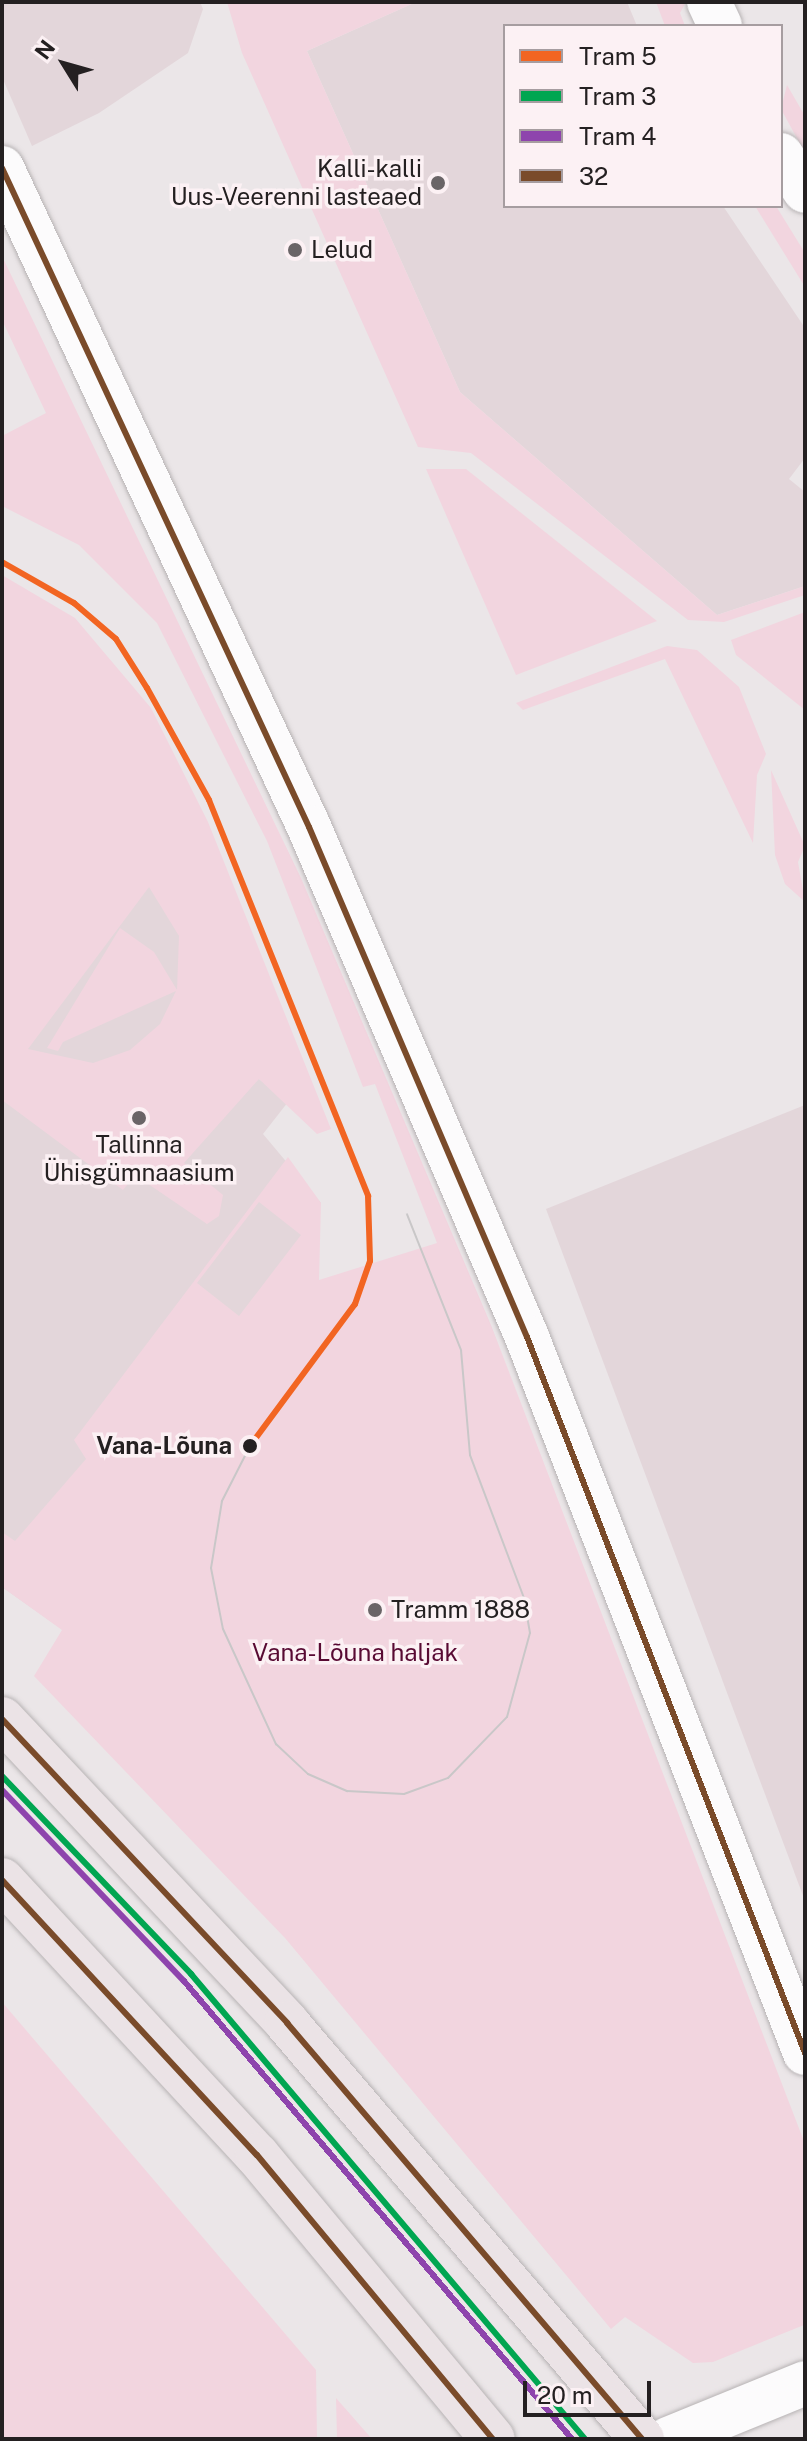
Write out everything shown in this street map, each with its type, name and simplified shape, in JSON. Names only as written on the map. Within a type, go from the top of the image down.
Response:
[{"type":"main road","points":[[2,1719],[277,2011],[642,2439]]},
{"type":"main road","points":[[2,1880],[246,2143],[493,2439]]},
{"type":"street","points":[[709,2],[719,24]]},
{"type":"street","points":[[783,158],[805,191]]},
{"type":"street","points":[[2,168],[309,827],[527,1337],[805,2053]]},
{"type":"street","points":[[668,2439],[805,2383]]},
{"type":"shaded area","points":[[2,2],[200,2],[203,9],[188,53],[99,113],[32,146],[2,77]]},
{"type":"shaded area","points":[[416,2],[627,2],[636,24],[503,24],[503,208],[724,208],[805,328],[805,458],[789,479],[805,492],[805,586],[717,615],[460,392],[307,51]]},
{"type":"shaded area","name":"Tallinna Ühisgümnaasium","points":[[2,605],[63,631],[259,1079],[288,1102],[263,1134],[321,1203],[63,1630],[2,1587]]},
{"type":"shaded area","points":[[805,1105],[805,1901],[546,1209]]},
{"type":"green space","points":[[227,2],[416,2],[307,51],[460,392],[717,615],[805,586],[805,595],[724,622],[688,620],[471,453],[418,447],[242,53]]},
{"type":"green space","points":[[656,2],[686,2],[680,13],[684,24],[664,24]]},
{"type":"green space","points":[[787,85],[805,116],[805,153],[783,113]]},
{"type":"green space","points":[[756,208],[777,208],[805,253],[805,287]]},
{"type":"green space","name":"Vana-Lõuna haljak","points":[[2,256],[301,878],[491,1325],[805,2144],[804,2325],[713,2362],[693,2363],[625,2317],[611,2329],[285,1938],[34,1676],[62,1630],[2,1587],[2,1532],[15,1541],[86,1459],[74,1440],[288,1157],[321,1203],[319,1280],[437,1243],[375,1084],[363,1087],[267,841],[157,623],[79,545],[2,506],[2,436],[46,413],[2,320]],"holes":[[[259,1202],[301,1235],[239,1316],[197,1283]]]},
{"type":"green space","points":[[426,469],[466,469],[657,621],[516,675]]},
{"type":"green space","points":[[2,575],[75,618],[151,708],[208,822],[331,1129],[317,1134],[259,1079],[184,1163],[223,1195],[219,1216],[207,1224],[135,1175],[123,1190],[2,1100]],"holes":[[[149,887],[179,936],[177,990],[154,952],[120,928],[47,1048],[58,1051],[63,1042],[176,991],[160,1024],[130,1050],[93,1063],[28,1049]]]},
{"type":"green space","points":[[805,612],[805,710],[736,655],[731,640]]},
{"type":"green space","points":[[667,646],[697,650],[739,687],[766,754],[757,775],[753,843],[665,659],[523,710],[516,703]]},
{"type":"green space","points":[[771,770],[805,846],[798,862],[805,902],[785,884],[775,855]]},
{"type":"green space","points":[[2,2002],[316,2370],[317,2439],[2,2439]]},
{"type":"green space","points":[[336,2398],[372,2439],[337,2439]]},
{"type":"tram line","name":"5","points":[[2,562],[74,603],[116,639],[147,688],[209,800],[368,1196],[370,1261],[355,1304],[250,1446]]},
{"type":"tram line","points":[[250,1446],[222,1501],[211,1568],[223,1629],[276,1744],[308,1774],[347,1791],[404,1794],[448,1778],[507,1717],[530,1633],[524,1598],[470,1455],[461,1350],[407,1214]]},
{"type":"tram line","name":"3","points":[[2,1776],[191,1974],[585,2439]]},
{"type":"tram line","name":"4","points":[[2,1790],[184,1981],[572,2439]]},
{"type":"transit line","name":"32","points":[[2,168],[309,827],[527,1337],[805,2053]]},
{"type":"transit line","name":"32","points":[[2,1719],[287,2023],[642,2439]]},
{"type":"transit line","name":"32","points":[[2,1880],[257,2155],[493,2439]]},
{"type":"place","name":"Kalli-kalli Uus-Veerenni lasteaed","points":[[438,183]]},
{"type":"place","name":"Lelud","points":[[295,250]]},
{"type":"place","name":"Tallinna Ühisgümnaasium","points":[[139,1118]]},
{"type":"place","name":"Vana-Lõuna","points":[[250,1446]]},
{"type":"place","name":"Tramm 1888","points":[[375,1610]]}]
